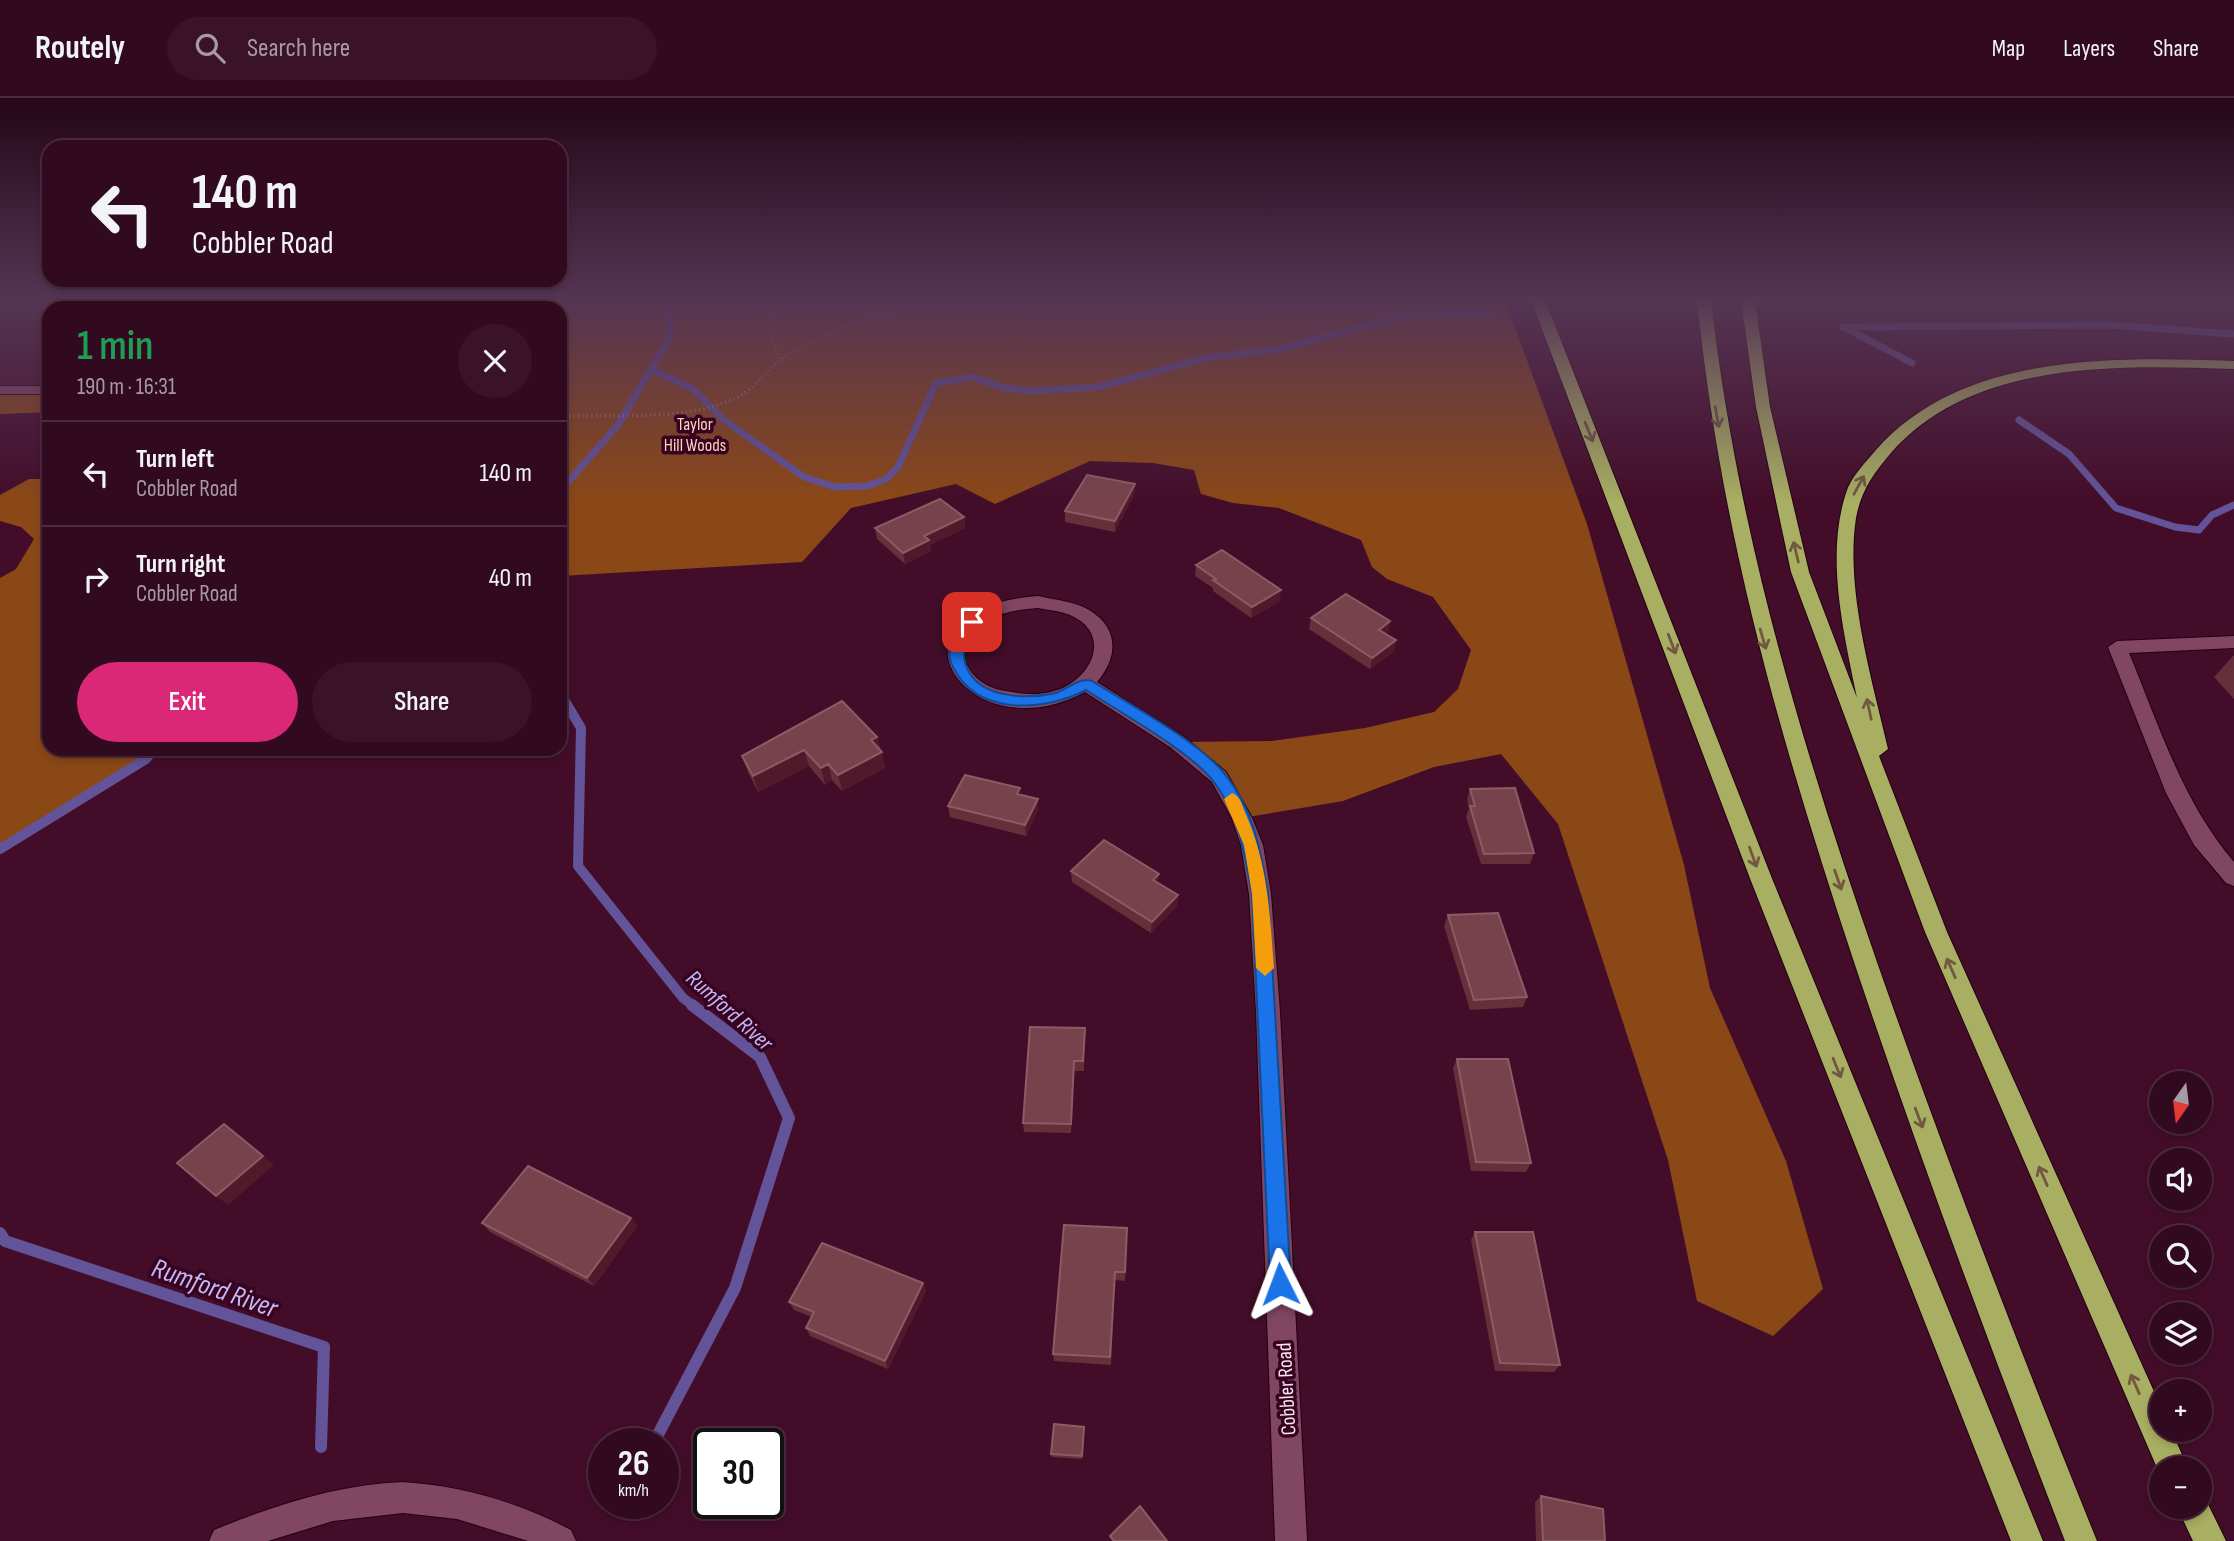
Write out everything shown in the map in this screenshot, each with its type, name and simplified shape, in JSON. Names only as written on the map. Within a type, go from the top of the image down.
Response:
[{"type":"highway","points":[[1564,367],[1762,881],[2027,1541]]},
{"type":"highway","points":[[1710,367],[1728,485],[1760,630],[1800,767],[1911,1097],[2081,1541]]},
{"type":"highway","points":[[1757,367],[1763,407],[1800,572],[1941,945],[2168,1456]]},
{"type":"highway","points":[[1895,823],[1855,644],[1846,537],[1854,492],[1885,444],[1928,411],[1985,386],[2039,374],[2088,367]]},
{"type":"highway","points":[[2199,1519],[2210,1541]]},
{"type":"street","points":[[0,390],[42,390]]},
{"type":"street","points":[[1038,602],[1066,606],[1098,626],[1106,646],[1102,666],[1087,684],[1046,700],[1015,701],[986,694],[966,679],[960,670],[956,660],[958,640],[972,622],[1008,605],[1038,602]]},
{"type":"street","points":[[2234,642],[2117,647],[2176,793],[2202,839],[2234,877]]},
{"type":"street","name":"Cobbler Road","points":[[1087,684],[1177,742],[1219,777],[1242,818],[1252,845],[1260,894],[1268,1012],[1291,1541]]},
{"type":"street","points":[[225,1541],[347,1502],[407,1499],[456,1502],[505,1514],[560,1541]]},
{"type":"path","points":[[567,416],[698,410],[752,390],[773,367]]},
{"type":"green space","name":"Taylor Hill Woods","points":[[567,367],[1530,367],[1587,524],[1684,865],[1710,988],[1786,1161],[1823,1289],[1773,1336],[1697,1301],[1668,1160],[1558,824],[1501,754],[1434,767],[1343,801],[1242,818],[1219,777],[1177,742],[1272,741],[1365,728],[1434,712],[1458,689],[1471,650],[1433,597],[1387,579],[1372,567],[1361,540],[1279,508],[1233,503],[1201,494],[1194,470],[1153,463],[1090,461],[995,504],[956,484],[851,508],[802,562],[567,576]]},
{"type":"green space","points":[[42,388],[42,412],[0,414],[0,389]]},
{"type":"green space","points":[[29,479],[42,479],[42,756],[148,756],[0,849],[0,578],[16,569],[34,539],[21,527],[0,521],[0,495]]},
{"type":"building","points":[[1087,475],[1135,484],[1115,521],[1065,511]]},
{"type":"building","points":[[940,499],[964,517],[924,536],[929,540],[903,553],[875,528]]},
{"type":"building","points":[[1222,550],[1281,590],[1252,607],[1196,565]]},
{"type":"building","points":[[1346,594],[1390,621],[1379,630],[1396,640],[1372,658],[1311,618]]},
{"type":"building","points":[[842,701],[877,737],[871,740],[882,752],[838,775],[828,764],[821,768],[804,750],[753,776],[742,756]]},
{"type":"building","points":[[965,775],[1020,788],[1017,794],[1038,799],[1025,825],[948,806]]},
{"type":"building","points":[[1515,788],[1534,853],[1484,854],[1470,806],[1475,806],[1470,789]]},
{"type":"building","points":[[1104,840],[1159,874],[1153,880],[1178,895],[1152,922],[1071,871]]},
{"type":"building","points":[[1498,913],[1527,997],[1474,1000],[1448,915]]},
{"type":"building","points":[[1030,1027],[1085,1028],[1083,1061],[1074,1061],[1071,1124],[1023,1123]]},
{"type":"building","points":[[1457,1059],[1508,1059],[1531,1163],[1476,1162]]},
{"type":"building","points":[[224,1124],[263,1156],[216,1196],[177,1163]]},
{"type":"building","points":[[528,1166],[631,1218],[587,1278],[482,1223]]},
{"type":"building","points":[[1064,1225],[1127,1228],[1125,1272],[1115,1272],[1110,1357],[1053,1354]]},
{"type":"building","points":[[1475,1232],[1533,1232],[1560,1365],[1500,1363]]},
{"type":"building","points":[[822,1243],[923,1283],[885,1361],[806,1328],[814,1312],[789,1302]]},
{"type":"building","points":[[1054,1424],[1084,1427],[1082,1456],[1051,1454]]},
{"type":"building","points":[[1541,1496],[1603,1509],[1605,1541],[1543,1541]]},
{"type":"building","points":[[1140,1506],[1167,1541],[1114,1541],[1110,1536]]},
{"type":"waterway","points":[[651,369],[693,389],[723,419],[804,477],[835,487],[867,486],[886,479],[898,467],[936,383],[973,377],[1004,388],[1032,391],[1098,387],[1171,367]]},
{"type":"waterway","name":"Rumford River","points":[[567,483],[618,425],[651,369]]},
{"type":"waterway","points":[[2019,420],[2069,454],[2116,508],[2175,527],[2199,530],[2212,515],[2234,505]]},
{"type":"waterway","name":"Rumford River","points":[[567,705],[581,728],[578,866],[683,998],[694,1006]]},
{"type":"waterway","name":"Rumford River","points":[[0,849],[148,756]]},
{"type":"waterway","name":"Rumford River","points":[[661,1428],[735,1288],[789,1118],[760,1057],[692,1005]]},
{"type":"waterway","name":"Rumford River","points":[[0,1233],[5,1241],[324,1347],[321,1447]]},
{"type":"slow traffic","points":[[1232,799],[1252,845],[1260,894],[1265,968]]},
{"type":"route","points":[[972,622],[958,640],[956,660],[966,679],[975,687],[1000,698],[1031,702],[1061,697],[1087,684],[1177,742],[1219,777],[1242,818],[1252,845],[1260,894],[1280,1284]]}]
